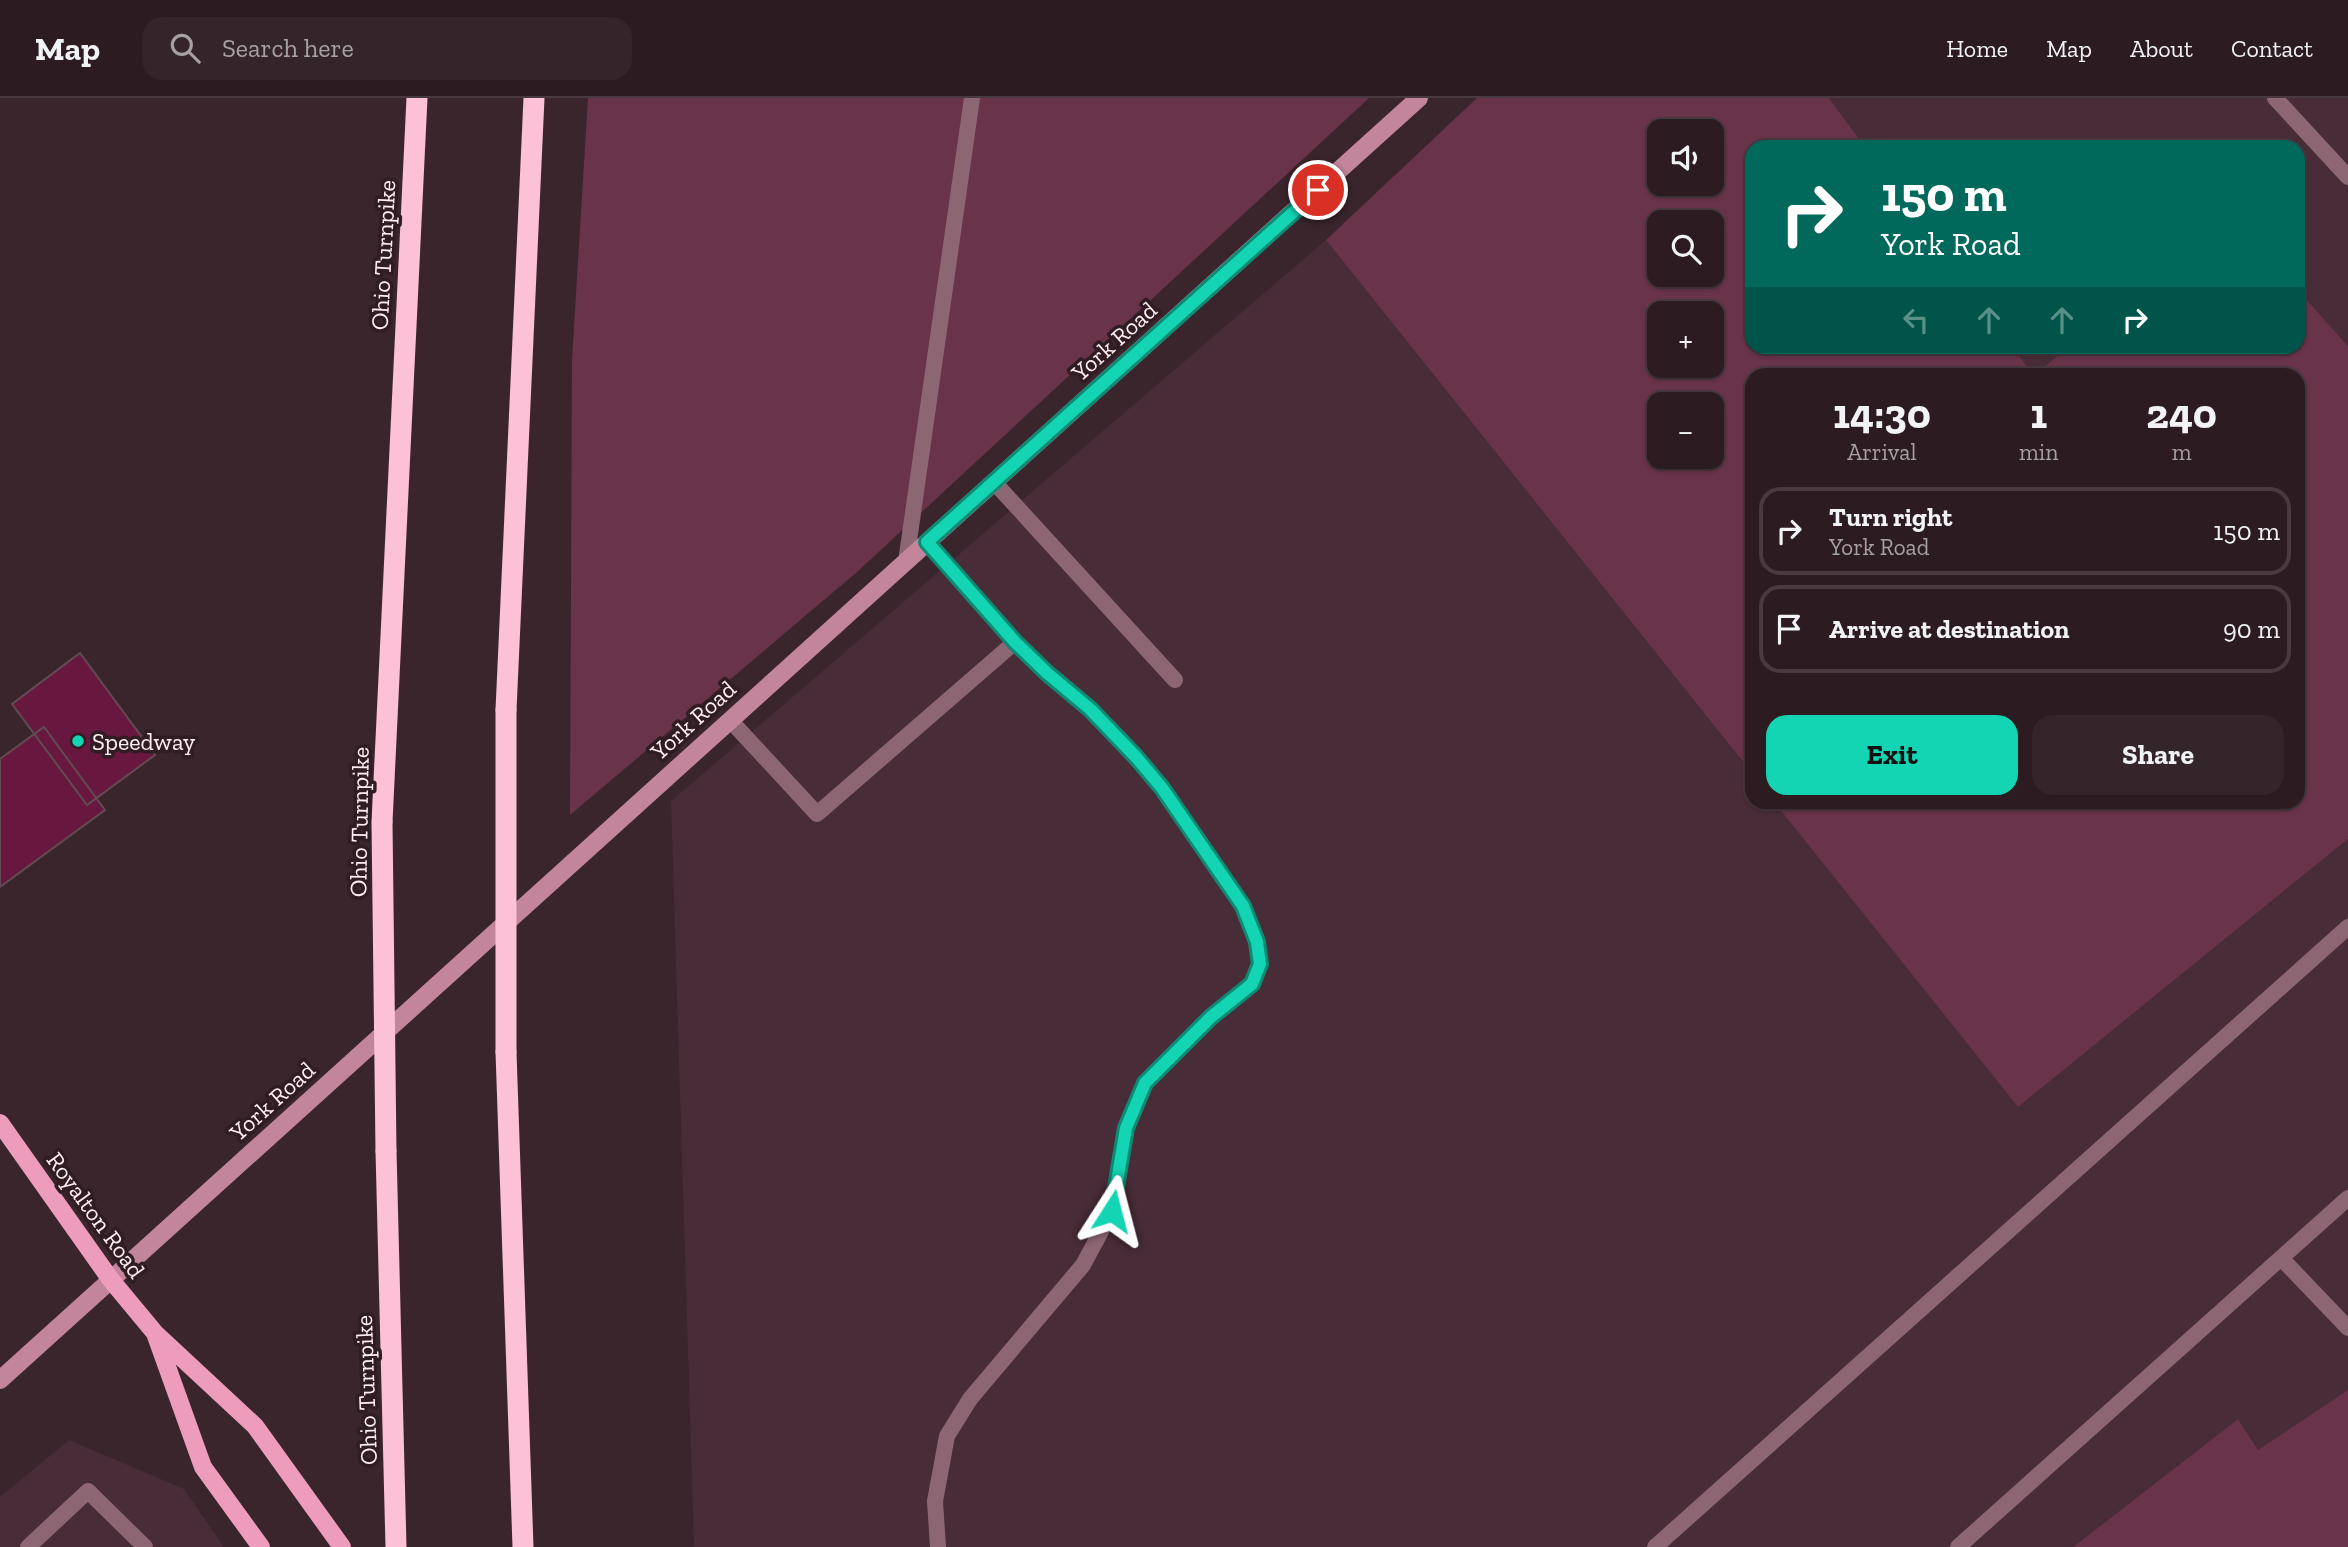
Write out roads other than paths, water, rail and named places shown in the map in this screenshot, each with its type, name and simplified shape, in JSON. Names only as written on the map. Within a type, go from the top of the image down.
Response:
[{"type":"highway","name":"Ohio Turnpike","points":[[396,1547],[386,1151],[382,822],[417,98]]},
{"type":"highway","points":[[523,1547],[506,1052],[506,710],[534,98]]},
{"type":"main road","name":"Royalton Road","points":[[0,1122],[111,1280],[155,1333],[255,1426],[342,1547]]},
{"type":"main road","name":"Royalton Road","points":[[155,1333],[203,1467],[261,1547]]},
{"type":"street","name":"York Road","points":[[0,1380],[1419,98]]},
{"type":"lane","points":[[906,562],[972,98]]},
{"type":"lane","points":[[2275,98],[2348,177]]},
{"type":"lane","points":[[994,482],[1175,680]]},
{"type":"lane","points":[[927,542],[1015,642],[1090,709],[1123,742],[1162,788],[1243,906],[1257,942],[1260,964],[1252,984],[1211,1017],[1145,1083],[1126,1128],[1112,1211],[1083,1265],[970,1399],[947,1436],[935,1501],[938,1547]]},
{"type":"lane","points":[[730,720],[817,814],[1015,642]]},
{"type":"lane","points":[[1655,1547],[2348,927]]},
{"type":"lane","points":[[1958,1547],[2348,1198]]},
{"type":"lane","points":[[2281,1258],[2348,1328]]},
{"type":"lane","points":[[28,1547],[88,1491],[145,1547]]},
{"type":"place","name":"Speedway","points":[[78,741]]}]
